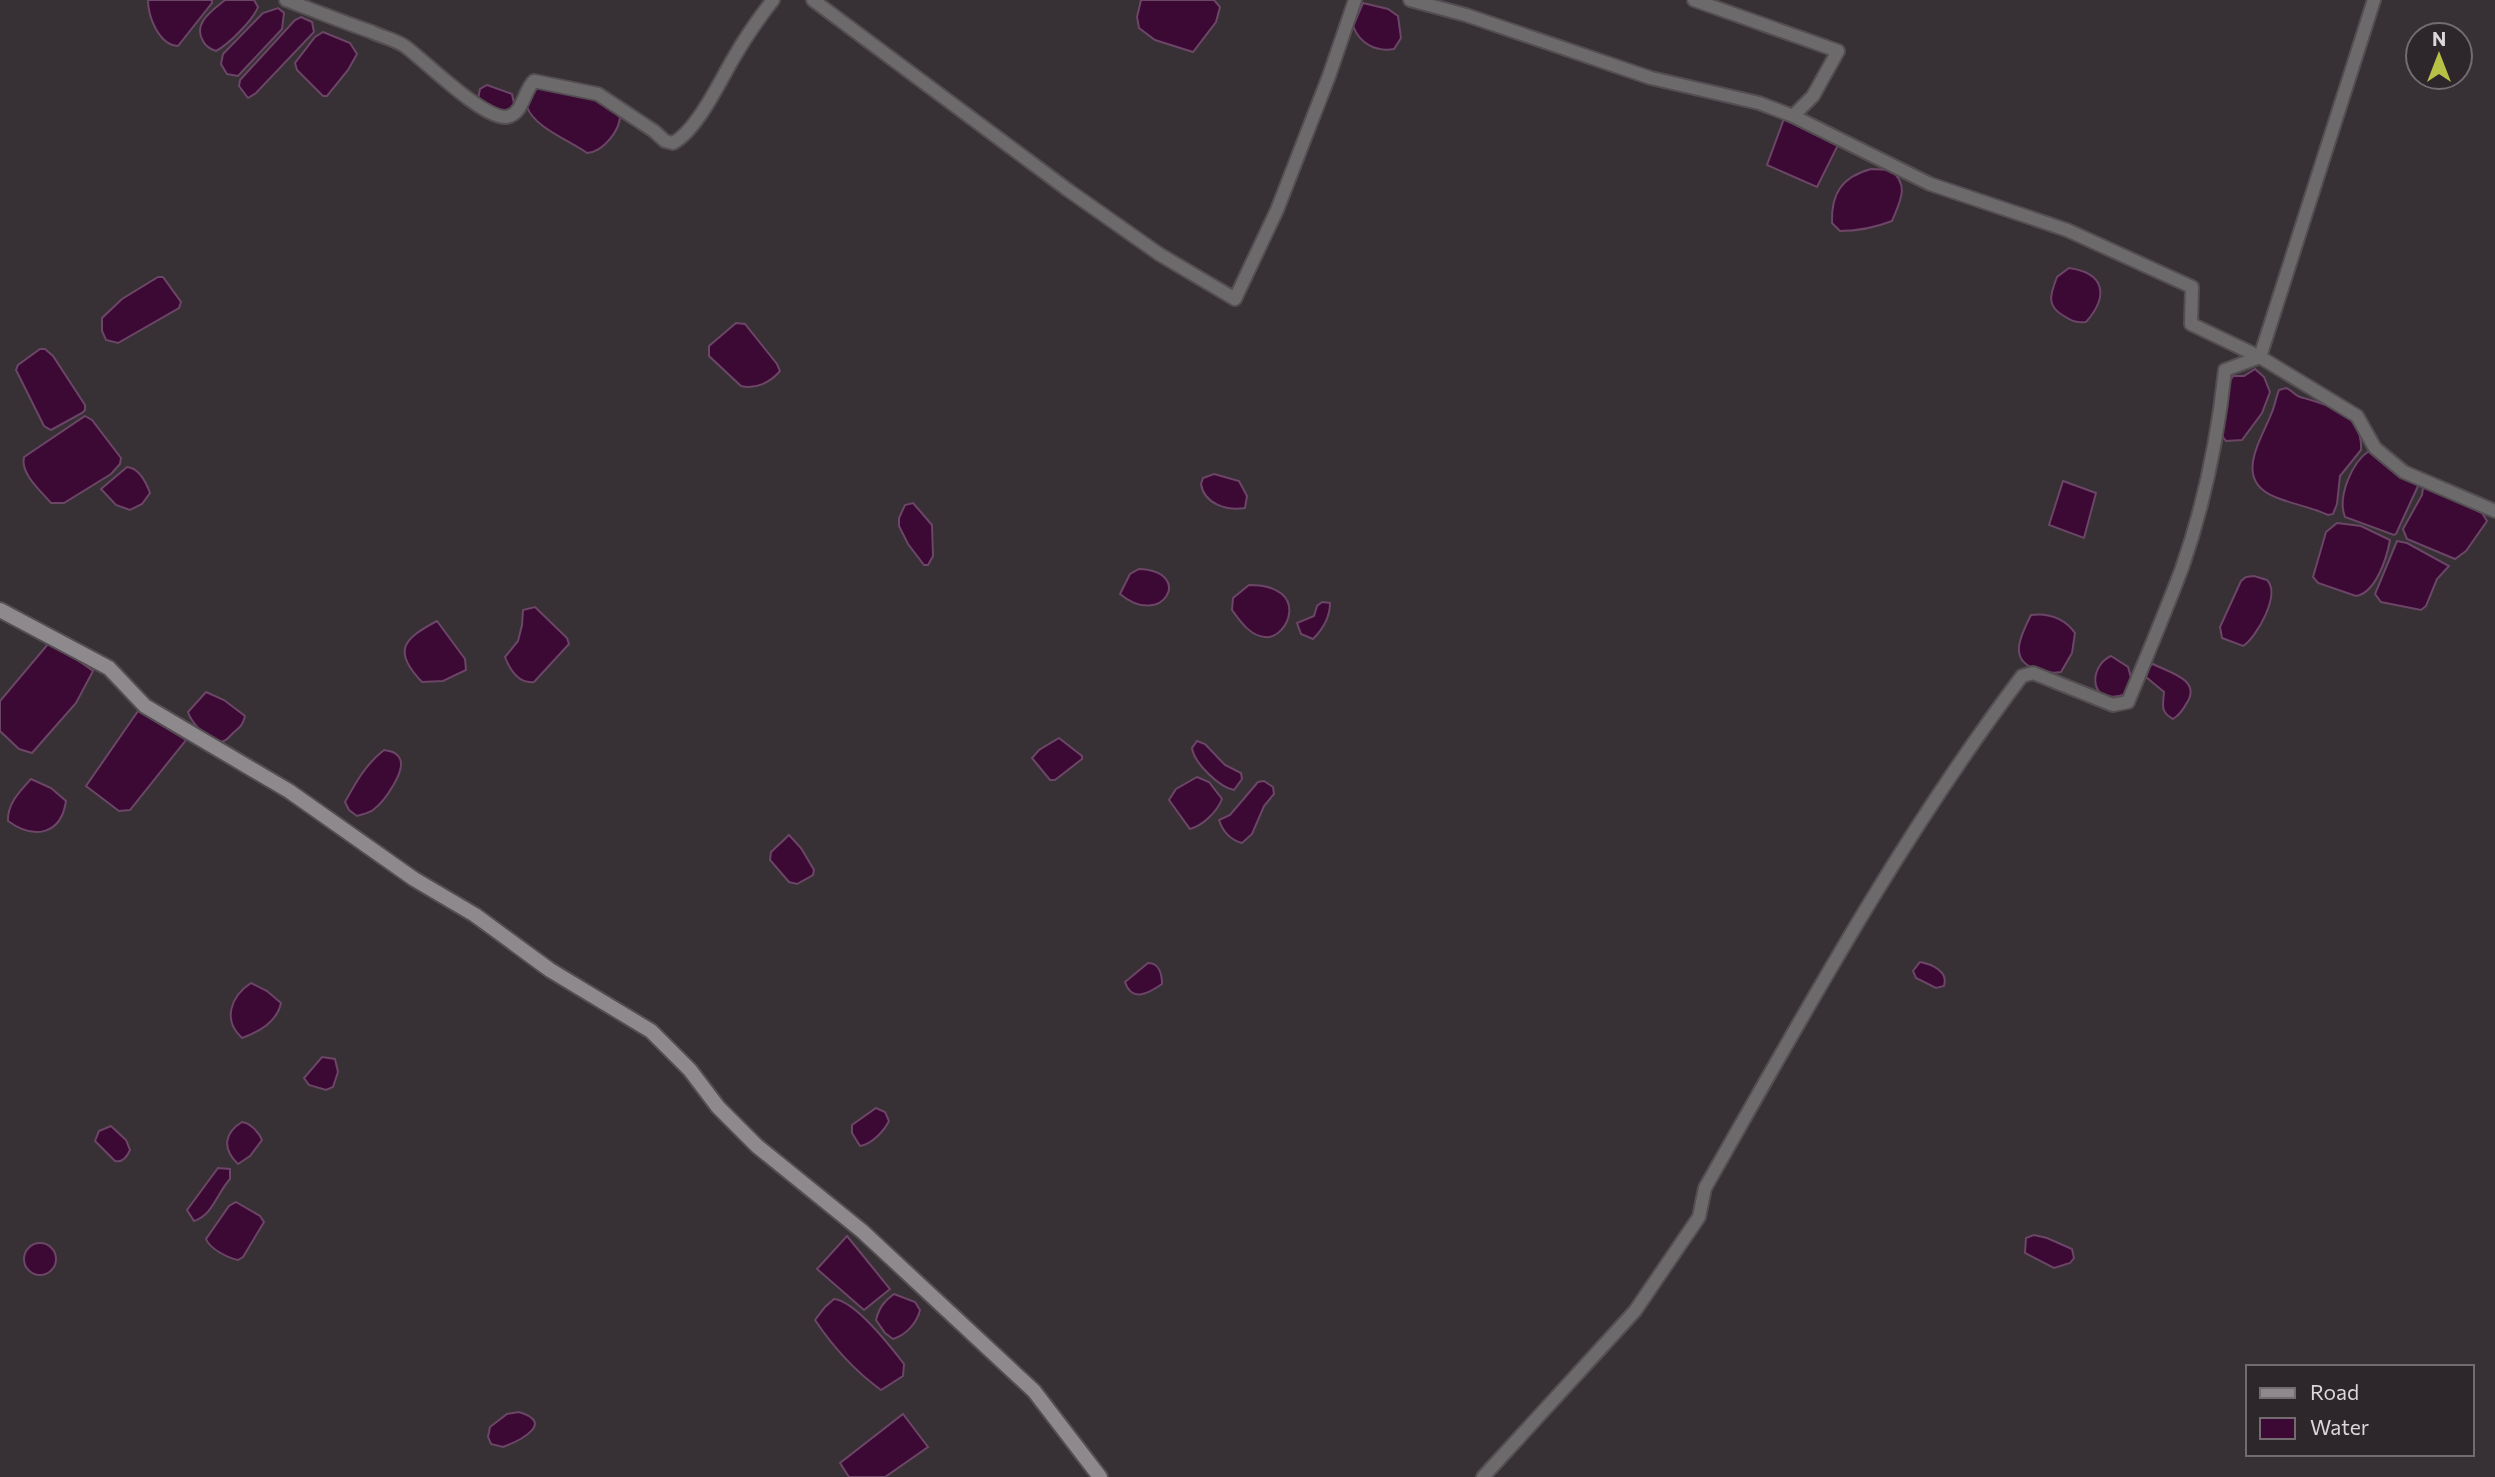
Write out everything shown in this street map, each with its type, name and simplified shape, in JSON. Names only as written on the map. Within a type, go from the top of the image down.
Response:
[{"type":"street","points":[[286,0],[404,45],[478,106],[499,116],[514,114],[524,101],[528,86],[534,81],[545,82],[598,94],[665,141],[673,143],[680,139],[699,116],[757,20],[774,0]]},
{"type":"street","points":[[813,0],[1068,190],[1160,254],[1235,299],[1277,210],[1355,0]]},
{"type":"street","points":[[1410,0],[1466,15],[1651,78],[1759,103],[1930,184],[2067,230],[2192,287],[2191,324],[2260,357],[2357,416],[2375,448],[2404,472],[2495,511]]},
{"type":"street","points":[[1694,0],[1838,51],[1813,96],[1793,117]]},
{"type":"street","points":[[2260,357],[2374,0]]},
{"type":"street","points":[[1483,1477],[1634,1311],[1699,1217],[1705,1188],[1840,952],[1929,812],[2022,676],[2033,673],[2113,705],[2128,702],[2182,567],[2203,498],[2225,370],[2260,357]]},
{"type":"street","points":[[0,610],[109,668],[145,706],[289,791],[414,879],[475,915],[551,970],[652,1031],[690,1070],[718,1107],[757,1146],[862,1231],[1034,1391],[1100,1477]]},
{"type":"water","points":[[148,0],[212,0],[212,3],[178,46],[165,41],[156,29]]},
{"type":"water","points":[[225,0],[254,0],[258,7],[240,31],[216,51],[204,43],[200,28],[205,18]]},
{"type":"water","points":[[1141,0],[1214,0],[1220,7],[1216,22],[1193,52],[1155,40],[1139,28],[1137,17]]},
{"type":"water","points":[[1363,3],[1388,9],[1398,16],[1401,38],[1394,49],[1375,48],[1360,38],[1353,26]]},
{"type":"water","points":[[278,8],[284,13],[282,29],[238,76],[227,74],[221,64],[223,54],[263,13]]},
{"type":"water","points":[[301,17],[312,22],[314,32],[256,93],[248,98],[239,86],[240,80],[295,20]]},
{"type":"water","points":[[323,32],[350,43],[357,54],[327,96],[323,96],[297,70],[295,63],[315,37]]},
{"type":"water","points":[[487,85],[512,94],[515,108],[512,111],[502,111],[478,99],[480,89]]},
{"type":"water","points":[[544,85],[600,101],[620,114],[618,127],[610,139],[599,149],[587,153],[537,121],[527,107],[535,89]]},
{"type":"water","points":[[1785,116],[1839,143],[1817,187],[1767,165]]},
{"type":"water","points":[[1871,169],[1891,170],[1900,182],[1902,194],[1892,221],[1866,229],[1840,231],[1832,223],[1836,195],[1846,182]]},
{"type":"water","points":[[2069,268],[2090,275],[2100,287],[2098,303],[2086,322],[2069,319],[2052,304],[2051,295],[2057,277]]},
{"type":"water","points":[[158,277],[163,277],[181,302],[179,308],[118,343],[106,340],[102,331],[102,318],[122,299]]},
{"type":"water","points":[[736,323],[745,324],[777,364],[780,371],[772,379],[752,387],[741,386],[709,356],[709,346]]},
{"type":"water","points":[[40,349],[45,349],[53,356],[85,405],[82,413],[51,430],[44,426],[16,370],[18,365]]},
{"type":"water","points":[[2255,369],[2264,377],[2270,392],[2262,413],[2242,440],[2226,441],[2221,435],[2229,383],[2233,376],[2244,376]]},
{"type":"water","points":[[2286,388],[2298,396],[2322,403],[2342,413],[2356,427],[2360,437],[2361,450],[2340,476],[2337,504],[2333,514],[2328,515],[2275,497],[2262,490],[2255,480],[2253,470],[2257,446],[2279,390]]},
{"type":"water","points":[[85,416],[92,420],[121,458],[120,464],[111,474],[64,503],[51,503],[28,476],[24,457]]},
{"type":"water","points":[[2369,451],[2373,451],[2418,486],[2394,535],[2345,517],[2343,500],[2348,481],[2357,463]]},
{"type":"water","points":[[127,467],[138,473],[150,493],[142,504],[130,510],[116,505],[101,489]]},
{"type":"water","points":[[1214,474],[1239,481],[1247,496],[1245,508],[1217,505],[1207,497],[1201,484],[1203,478]]},
{"type":"water","points":[[2063,481],[2096,493],[2084,538],[2049,525]]},
{"type":"water","points":[[2430,487],[2482,513],[2487,521],[2466,551],[2455,559],[2407,539],[2403,529],[2422,495],[2423,488]]},
{"type":"water","points":[[913,503],[932,525],[933,556],[928,565],[924,565],[908,544],[899,526],[899,518],[905,505]]},
{"type":"water","points":[[2337,523],[2361,526],[2390,540],[2375,581],[2356,596],[2318,583],[2313,577],[2326,532]]},
{"type":"water","points":[[2397,541],[2407,543],[2449,566],[2437,579],[2426,606],[2421,610],[2381,602],[2375,594]]},
{"type":"water","points":[[1139,569],[1156,572],[1166,579],[1169,587],[1167,596],[1160,602],[1149,606],[1135,603],[1120,594],[1130,574]]},
{"type":"water","points":[[2254,576],[2267,580],[2271,586],[2271,595],[2266,615],[2255,634],[2243,646],[2222,638],[2220,627],[2241,581]]},
{"type":"water","points":[[1249,585],[1269,587],[1288,602],[1287,622],[1274,636],[1255,634],[1232,610],[1233,598]]},
{"type":"water","points":[[1322,602],[1330,603],[1329,614],[1323,627],[1313,639],[1301,634],[1297,623],[1314,616],[1317,606]]},
{"type":"water","points":[[535,607],[567,638],[569,644],[534,682],[529,682],[516,675],[505,657],[518,641],[523,610]]},
{"type":"water","points":[[2031,615],[2056,618],[2075,633],[2072,653],[2061,672],[2040,671],[2025,664],[2021,658],[2019,645]]},
{"type":"water","points":[[437,621],[465,659],[466,670],[443,681],[422,682],[407,662],[406,647],[416,634]]},
{"type":"water","points":[[52,642],[93,671],[76,703],[32,753],[19,749],[0,731],[0,701]]},
{"type":"water","points":[[2111,656],[2128,667],[2132,681],[2126,694],[2114,697],[2098,691],[2096,684],[2098,668]]},
{"type":"water","points":[[2153,664],[2181,677],[2190,687],[2188,701],[2173,719],[2164,711],[2164,692],[2146,677]]},
{"type":"water","points":[[206,692],[224,700],[245,716],[241,726],[224,741],[215,741],[205,735],[188,712]]},
{"type":"water","points":[[138,711],[186,740],[130,810],[119,811],[86,786]]},
{"type":"water","points":[[1059,738],[1082,756],[1082,759],[1055,780],[1050,780],[1032,758],[1039,750]]},
{"type":"water","points":[[1197,741],[1205,744],[1225,765],[1241,773],[1242,779],[1234,790],[1221,784],[1202,767],[1192,748]]},
{"type":"water","points":[[384,750],[399,757],[401,762],[398,777],[378,806],[357,816],[349,810],[345,802],[357,780]]},
{"type":"water","points":[[1197,777],[1209,782],[1222,799],[1209,818],[1190,829],[1169,800],[1176,789]]},
{"type":"water","points":[[31,779],[51,788],[66,801],[58,821],[45,831],[27,831],[8,821],[12,803]]},
{"type":"water","points":[[1264,781],[1273,787],[1274,794],[1264,806],[1252,834],[1242,843],[1238,842],[1225,832],[1219,820],[1230,815],[1258,782]]},
{"type":"water","points":[[789,835],[801,848],[814,870],[813,875],[797,884],[789,882],[770,860],[771,852]]},
{"type":"water","points":[[1920,962],[1942,973],[1944,986],[1936,988],[1916,978],[1913,971]]},
{"type":"water","points":[[1148,963],[1159,970],[1162,984],[1146,993],[1136,994],[1125,982]]},
{"type":"water","points":[[251,983],[267,991],[281,1003],[276,1016],[266,1025],[242,1038],[232,1024],[232,1009],[238,995]]},
{"type":"water","points":[[322,1057],[335,1059],[338,1072],[333,1087],[326,1090],[309,1085],[304,1078]]},
{"type":"water","points":[[876,1108],[885,1112],[889,1121],[869,1143],[860,1146],[852,1133],[852,1125]]},
{"type":"water","points":[[242,1122],[254,1128],[262,1140],[250,1156],[238,1164],[229,1153],[227,1142],[232,1131]]},
{"type":"water","points":[[111,1126],[126,1140],[130,1150],[120,1161],[115,1161],[95,1141],[99,1131]]},
{"type":"water","points":[[218,1168],[230,1169],[230,1179],[206,1214],[194,1221],[187,1210]]},
{"type":"water","points":[[236,1202],[260,1216],[264,1222],[243,1257],[238,1260],[220,1252],[206,1239],[229,1206]]},
{"type":"water","points":[[2034,1235],[2072,1249],[2074,1258],[2070,1263],[2054,1268],[2025,1253],[2026,1238]]},
{"type":"water","points":[[847,1236],[890,1289],[864,1310],[817,1269]]},
{"type":"water","points":[[40,1243],[51,1248],[56,1259],[51,1270],[40,1275],[29,1270],[24,1259],[29,1248]]},
{"type":"water","points":[[894,1294],[915,1302],[920,1310],[910,1328],[893,1339],[876,1320],[882,1305]]},
{"type":"water","points":[[834,1299],[852,1308],[882,1336],[904,1364],[903,1376],[881,1390],[853,1367],[815,1320]]},
{"type":"water","points":[[519,1412],[530,1416],[534,1421],[531,1431],[503,1447],[491,1444],[488,1437],[490,1427],[507,1414]]},
{"type":"water","points":[[903,1414],[928,1447],[885,1477],[849,1477],[840,1463]]}]
